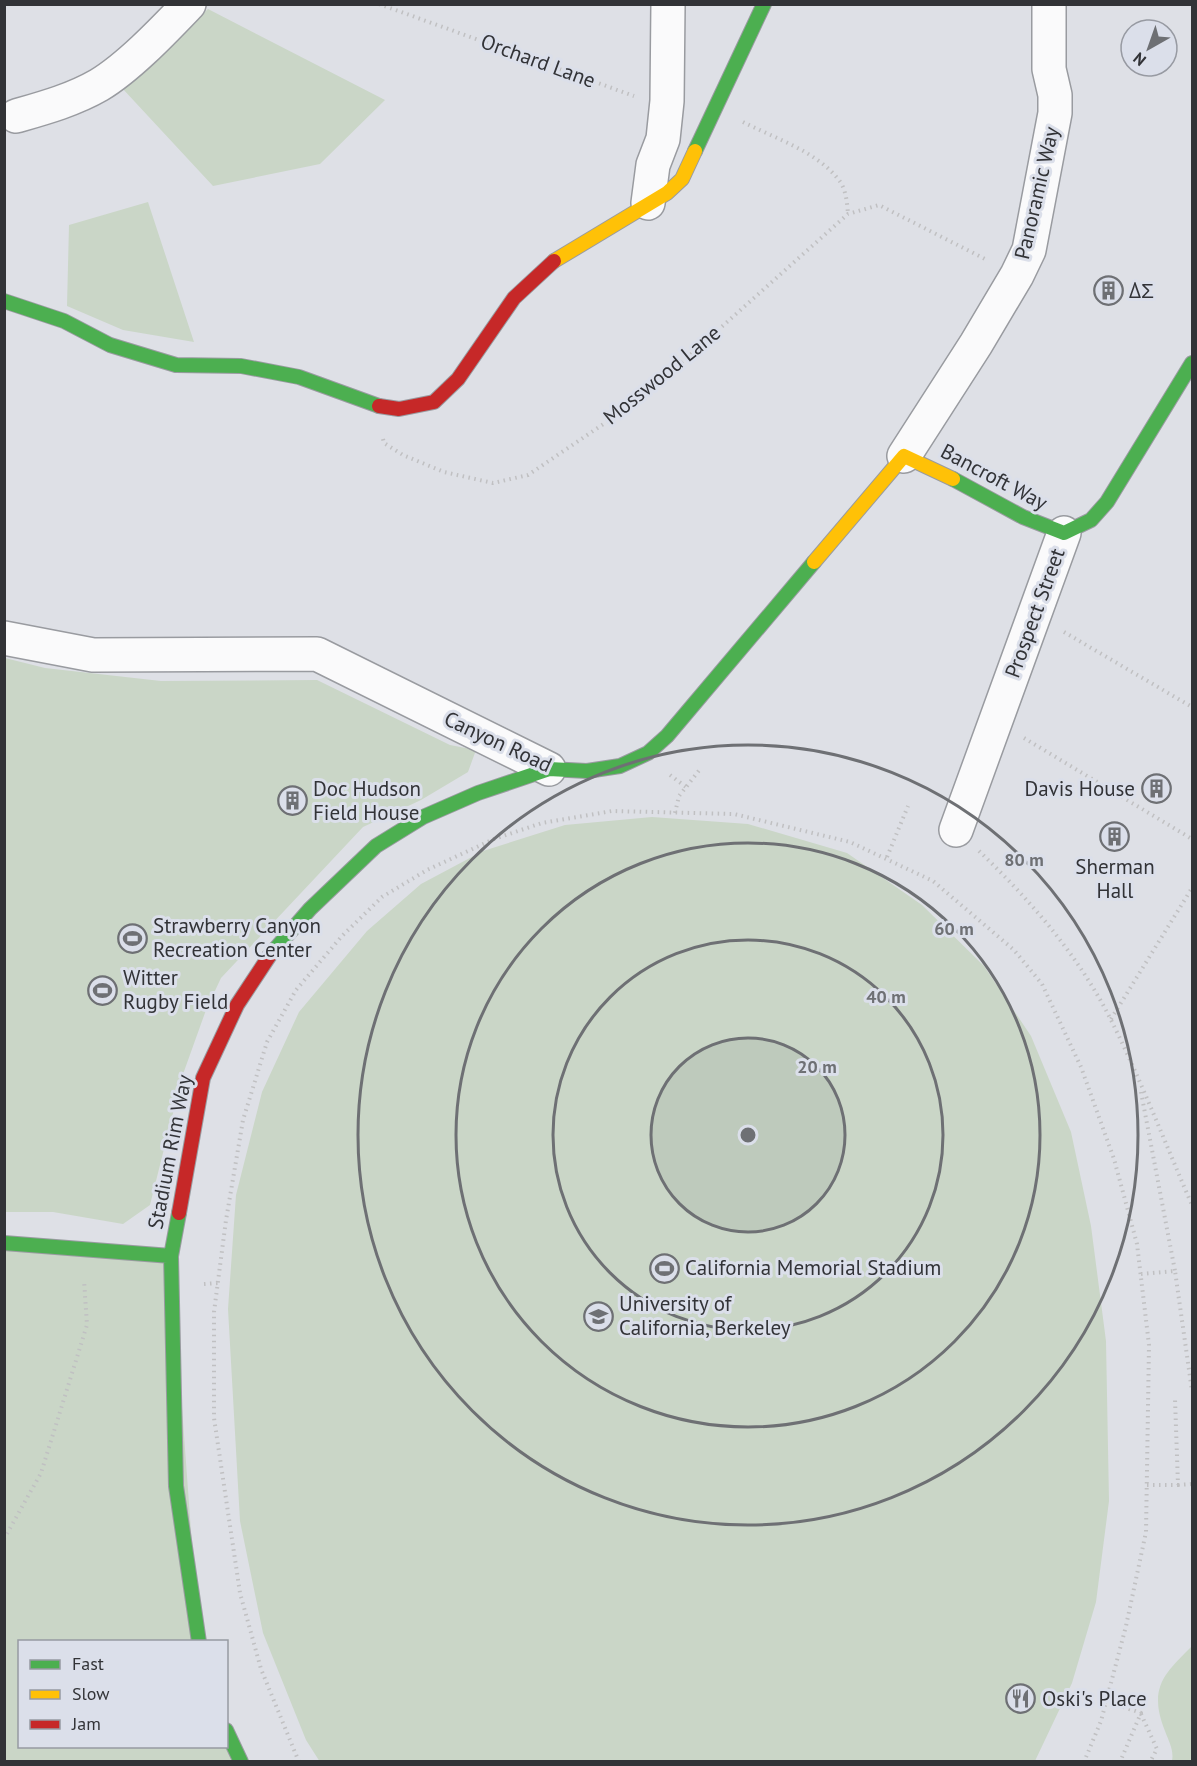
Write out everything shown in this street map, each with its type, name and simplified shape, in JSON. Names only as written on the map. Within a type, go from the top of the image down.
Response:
[{"type":"street","points":[[15,116],[53,106],[100,85],[152,42],[189,4]]},
{"type":"street","points":[[648,203],[653,165],[663,139],[667,101],[668,4]]},
{"type":"street","points":[[4,301],[64,321],[110,345],[176,365],[241,366],[264,370],[298,377],[374,405],[399,409],[434,402],[458,379],[514,298],[551,263],[667,193],[682,179],[764,4]]},
{"type":"street","name":"Panoramic Way","points":[[904,456],[976,344],[1017,275],[1029,250],[1055,113],[1055,95],[1049,69],[1048,4]]},
{"type":"street","name":"Prospect Street","points":[[956,830],[1064,533],[1091,520],[1107,502],[1192,363]]},
{"type":"street","name":"Bancroft Way","points":[[904,456],[932,466],[1034,525],[1064,533]]},
{"type":"street","name":"Canyon Road","points":[[4,638],[93,654],[317,654],[549,770],[587,771],[620,766],[648,753],[667,736],[904,456]]},
{"type":"street","name":"Stadium Rim Way","points":[[199,1640],[176,1486],[171,1257],[203,1078],[237,1005],[277,945],[376,846],[423,817],[478,793],[549,770]]},
{"type":"street","points":[[4,1243],[171,1257]]},
{"type":"street","points":[[228,1734],[241,1761]]},
{"type":"path","name":"Orchard Lane","points":[[379,4],[638,97]]},
{"type":"path","points":[[738,120],[818,160],[840,180],[847,196],[848,214],[879,205],[973,253]]},
{"type":"path","name":"Mosswood Lane","points":[[417,461],[444,472],[493,483],[528,475],[642,398],[848,214]]},
{"type":"path","points":[[1078,639],[1192,708]]},
{"type":"path","points":[[1045,750],[1192,839]]},
{"type":"path","points":[[675,813],[679,796],[701,768]]},
{"type":"path","points":[[887,857],[908,806]]},
{"type":"path","points":[[299,1761],[261,1669],[240,1593],[214,1418],[214,1312],[226,1220],[243,1120],[267,1042],[296,990],[342,936],[382,897],[427,870],[494,839],[542,823],[612,812],[734,814],[850,842],[887,857],[933,881],[1014,950],[1042,984],[1081,1067],[1106,1137],[1137,1244],[1149,1345],[1146,1532],[1101,1721],[1083,1761]]},
{"type":"path","points":[[956,830],[1035,908],[1077,964],[1111,1019],[1192,1204]]},
{"type":"path","points":[[1111,1019],[1192,888]]},
{"type":"path","points":[[1140,1085],[1175,1271],[1192,1391]]},
{"type":"path","points":[[4,1539],[40,1473],[87,1325],[82,1250]]},
{"type":"path","points":[[1141,1274],[1175,1271]]},
{"type":"path","points":[[1175,1399],[1178,1485]]},
{"type":"path","points":[[1147,1485],[1192,1484]]},
{"type":"path","points":[[1106,1701],[1141,1713],[1157,1749],[1150,1761]]},
{"type":"path","points":[[1120,1761],[1141,1713]]},
{"type":"green space","points":[[208,9],[385,100],[320,164],[213,186],[122,88]]},
{"type":"green space","points":[[148,202],[194,342],[123,330],[67,306],[69,225]]},
{"type":"green space","name":"Strawberry Canyon Recreation Center","points":[[5,658],[45,668],[161,681],[317,680],[450,745],[476,750],[468,772],[421,800],[363,827],[221,978],[206,1010],[182,1077],[150,1205],[123,1224],[53,1212],[5,1212]]},
{"type":"green space","name":"California Memorial Stadium","points":[[652,817],[748,824],[847,853],[922,905],[984,966],[1031,1036],[1071,1132],[1091,1226],[1106,1341],[1109,1501],[1096,1602],[1072,1683],[1035,1761],[320,1762],[306,1740],[263,1633],[240,1521],[228,1309],[236,1195],[262,1092],[299,1012],[367,931],[421,884],[483,851],[565,825]]},
{"type":"green space","points":[[4,1243],[171,1256],[199,1640],[18,1640],[18,1748],[228,1748],[241,1761],[5,1761]]},
{"type":"green space","points":[[1192,1646],[1192,1761],[1172,1761],[1172,1750],[1160,1716],[1159,1693],[1167,1674]]},
{"type":"traffic: fast","points":[[695,151],[764,4]]},
{"type":"traffic: fast","points":[[4,301],[64,321],[110,345],[176,365],[241,366],[299,377],[379,406]]},
{"type":"traffic: fast","points":[[953,479],[1023,517],[1064,533],[1091,520],[1107,502],[1192,363]]},
{"type":"traffic: fast","points":[[270,955],[310,909],[376,846],[423,817],[478,793],[549,769],[587,771],[620,766],[648,753],[667,736],[814,562]]},
{"type":"traffic: fast","points":[[179,1213],[171,1256],[176,1486],[199,1640]]},
{"type":"traffic: fast","points":[[4,1243],[171,1256]]},
{"type":"traffic: fast","points":[[228,1734],[241,1762]]},
{"type":"traffic: slow","points":[[554,261],[667,193],[682,179],[695,151]]},
{"type":"traffic: slow","points":[[814,562],[904,456],[953,479]]},
{"type":"traffic: jam","points":[[379,406],[399,409],[434,402],[458,379],[514,298],[554,261]]},
{"type":"traffic: jam","points":[[179,1213],[203,1078],[237,1005],[270,955]]},
{"type":"place","name":"ΔΣ","points":[[1108,291]]},
{"type":"place","name":"Davis House","points":[[1156,789]]},
{"type":"place","name":"Doc Hudson Field House","points":[[292,801]]},
{"type":"place","name":"Sherman Hall","points":[[1115,836]]},
{"type":"place","name":"Strawberry Canyon Recreation Center","points":[[132,938]]},
{"type":"place","name":"Witter Rugby Field","points":[[102,990]]},
{"type":"place","name":"California Memorial Stadium","points":[[664,1268]]},
{"type":"place","name":"University of California, Berkeley","points":[[598,1316]]},
{"type":"place","name":"Oski's Place","points":[[1021,1699]]}]
